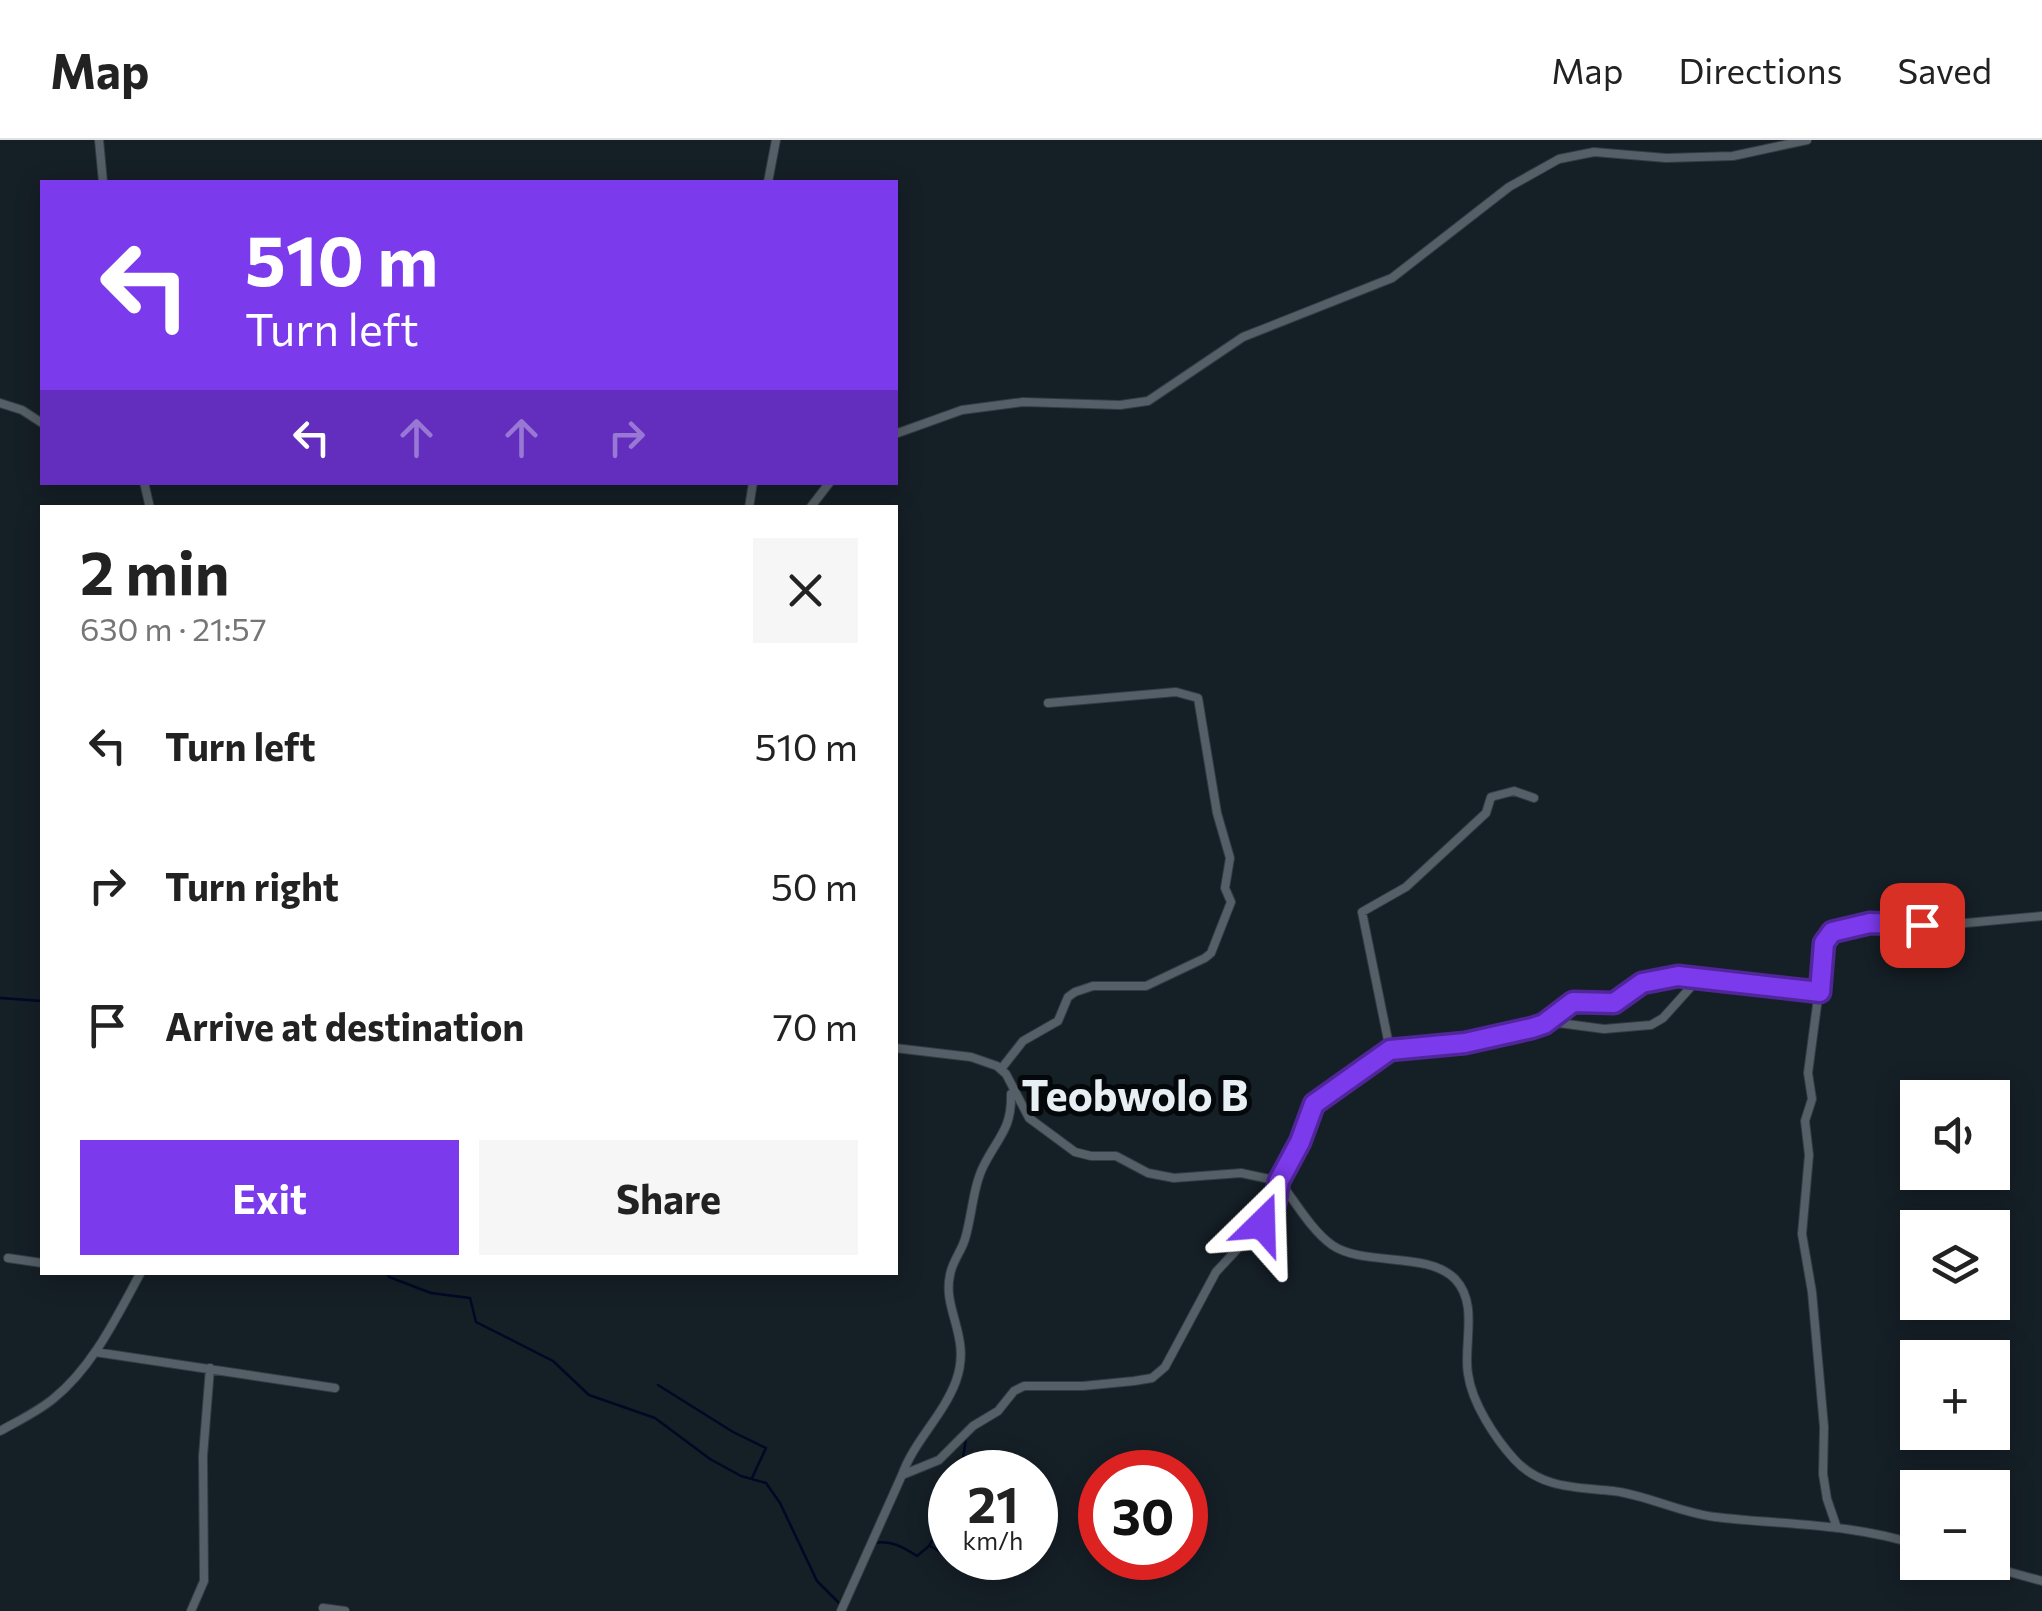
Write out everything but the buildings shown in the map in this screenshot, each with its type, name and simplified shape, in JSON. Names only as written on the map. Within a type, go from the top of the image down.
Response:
[{"type":"street","points":[[99,140],[103,180]]},
{"type":"street","points":[[768,180],[776,140]]},
{"type":"street","points":[[898,433],[962,410],[1024,402],[1120,405],[1148,401],[1242,337],[1392,278],[1509,187],[1559,158],[1594,152],[1666,158],[1733,156],[1807,140]]},
{"type":"street","points":[[0,404],[22,410],[40,422]]},
{"type":"street","points":[[812,505],[828,485]]},
{"type":"street","points":[[1001,1069],[1023,1041],[1058,1021],[1068,998],[1075,992],[1093,986],[1146,986],[1205,958],[1211,953],[1232,902],[1225,888],[1229,851],[1217,814],[1198,698],[1176,692],[1048,703]]},
{"type":"street","points":[[1390,1050],[1362,912],[1406,887],[1486,813],[1491,797],[1514,791],[1534,798]]},
{"type":"street","points":[[1838,1528],[1823,1474],[1824,1427],[1802,1234],[1809,1155],[1806,1121],[1812,1099],[1808,1073],[1824,943],[1832,932],[1870,923],[1955,924],[2042,916]]},
{"type":"street","points":[[1544,1024],[1573,1002],[1614,1003],[1642,983],[1678,976],[1820,992]]},
{"type":"street","points":[[902,1475],[939,1460],[972,1426],[998,1411],[1014,1391],[1024,1386],[1134,1381],[1161,1372],[1174,1356],[1216,1272],[1270,1214],[1279,1181],[1314,1104],[1390,1050],[1465,1043],[1544,1024],[1572,1023],[1604,1029],[1657,1023],[1699,978]]},
{"type":"street","points":[[898,1048],[971,1057],[1001,1069],[1030,1118],[1075,1152],[1116,1156],[1148,1173],[1174,1178],[1241,1173],[1279,1181],[1331,1244],[1354,1253],[1434,1268],[1454,1277],[1467,1302],[1470,1387],[1496,1433],[1526,1470],[1565,1488],[1616,1491],[1711,1517],[1838,1528],[1900,1540]]},
{"type":"street","points":[[842,1611],[907,1462],[940,1414],[959,1372],[961,1343],[950,1296],[950,1275],[964,1244],[983,1166],[1008,1124],[1012,1085]]},
{"type":"street","points":[[8,1258],[40,1263]]},
{"type":"street","points":[[0,1431],[58,1396],[95,1352],[139,1275]]},
{"type":"street","points":[[95,1352],[335,1388]]},
{"type":"street","points":[[191,1611],[204,1581],[202,1456],[210,1368]]},
{"type":"street","points":[[2010,1573],[2042,1582]]},
{"type":"street","points":[[323,1608],[344,1611]]},
{"type":"waterway","points":[[0,998],[40,1001]]},
{"type":"waterway","points":[[388,1275],[431,1293],[470,1298],[476,1322],[553,1361],[589,1395],[655,1418],[710,1459],[741,1476],[766,1483],[780,1503],[817,1581],[840,1604]]},
{"type":"waterway","points":[[658,1385],[766,1448],[752,1478]]},
{"type":"waterway","points":[[964,1450],[966,1438]]},
{"type":"waterway","points":[[875,1543],[897,1545],[917,1556],[928,1547]]},
{"type":"district","name":"Teobwolo B","points":[[1135,1094]]},
{"type":"route","points":[[1262,1224],[1275,1204],[1279,1181],[1306,1129],[1314,1104],[1351,1074],[1390,1050],[1465,1043],[1532,1028],[1544,1024],[1573,1002],[1614,1003],[1642,983],[1678,976],[1820,992],[1824,943],[1832,932],[1870,923],[1922,925]]}]
